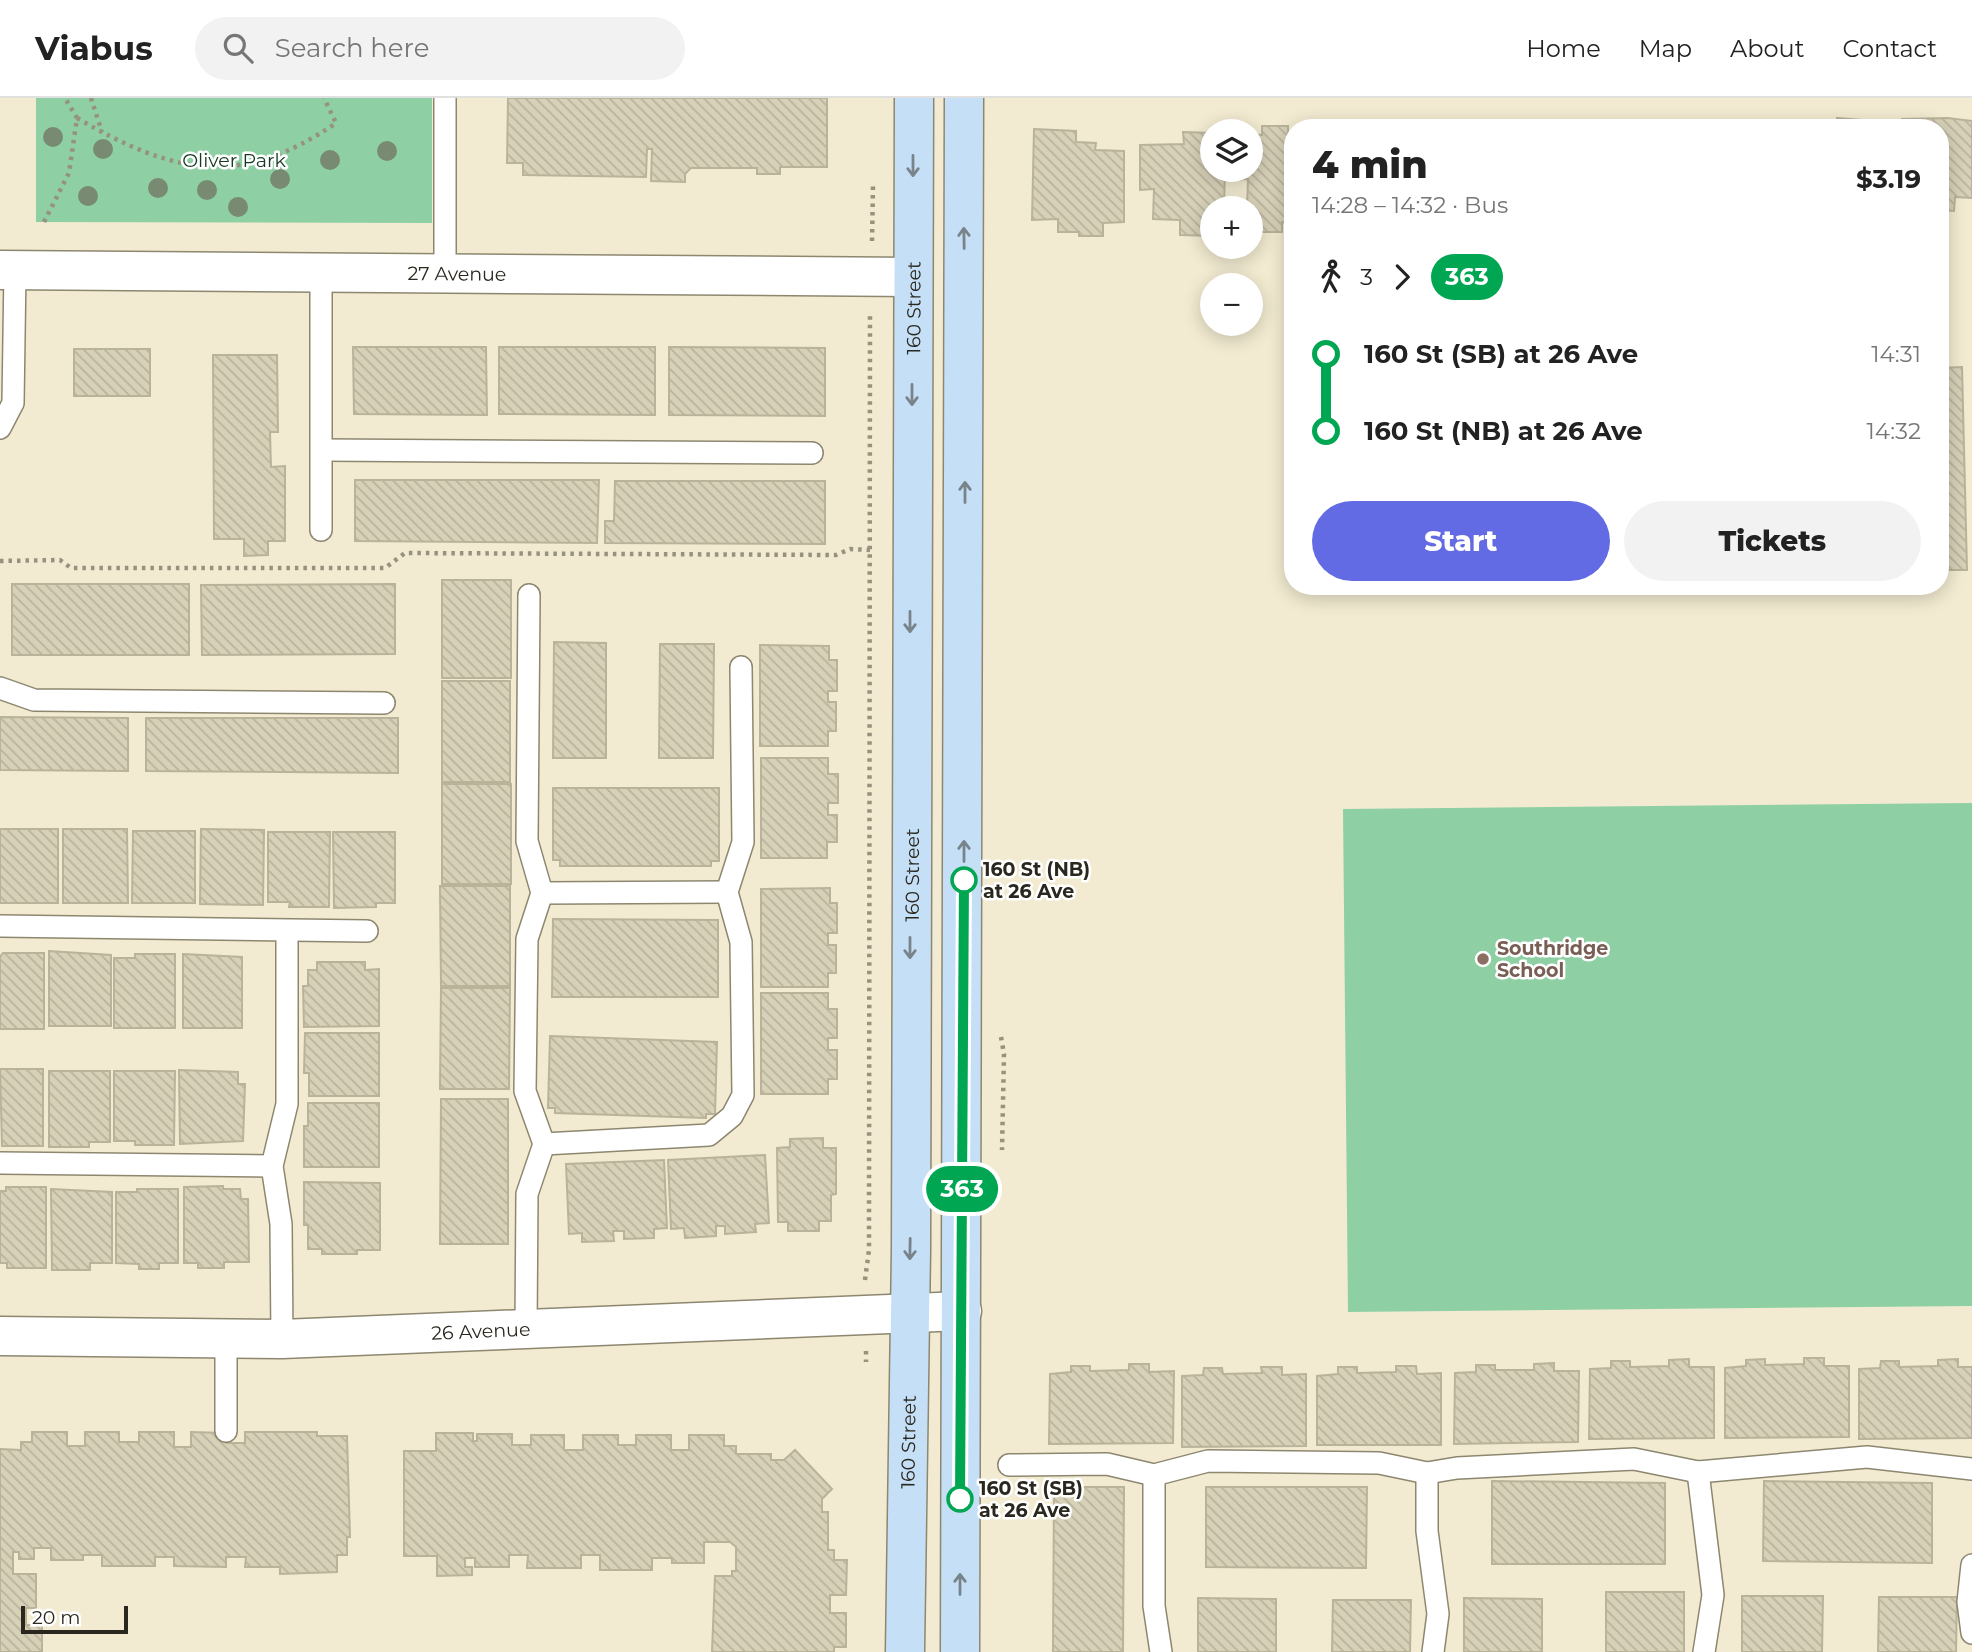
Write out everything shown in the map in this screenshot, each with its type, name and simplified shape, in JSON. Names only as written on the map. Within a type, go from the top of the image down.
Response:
[{"type":"main road","name":"160 Street","points":[[905,1652],[914,98]]},
{"type":"main road","points":[[960,1652],[965,560],[964,98]]},
{"type":"main road","points":[[912,277],[928,300],[937,326],[936,519],[947,545],[965,560]]},
{"type":"street","name":"27 Avenue","points":[[8,270],[912,277]]},
{"type":"street","name":"26 Avenue","points":[[0,1336],[282,1339],[961,1311]]},
{"type":"lane","points":[[445,98],[445,274]]},
{"type":"lane","points":[[0,428],[13,403],[8,270]]},
{"type":"lane","points":[[321,273],[321,530]]},
{"type":"lane","points":[[322,450],[812,453]]},
{"type":"lane","points":[[526,1328],[527,1194],[544,1144],[525,1091],[527,939],[542,893],[527,841],[529,594]]},
{"type":"lane","points":[[544,1144],[709,1135],[732,1116],[743,1094],[741,942],[727,892],[743,842],[741,667]]},
{"type":"lane","points":[[0,688],[34,700],[384,703]]},
{"type":"lane","points":[[542,893],[727,892]]},
{"type":"lane","points":[[0,926],[367,931]]},
{"type":"lane","points":[[282,1339],[281,1224],[272,1166],[288,1104],[287,932]]},
{"type":"lane","points":[[0,1163],[272,1166]]},
{"type":"lane","points":[[226,1338],[226,1431]]},
{"type":"lane","points":[[1009,1465],[1107,1464],[1154,1475],[1209,1461],[1379,1463],[1427,1473],[1457,1468],[1634,1459],[1698,1472],[1867,1457],[1972,1469]]},
{"type":"lane","points":[[1698,1472],[1713,1595],[1704,1652]]},
{"type":"lane","points":[[1427,1473],[1427,1531],[1438,1614],[1433,1652]]},
{"type":"lane","points":[[1154,1475],[1154,1606],[1161,1652]]},
{"type":"lane","points":[[1972,1565],[1968,1602],[1972,1633]]},
{"type":"path","points":[[65,98],[77,118],[173,163],[227,168],[272,158],[304,145],[336,123],[324,98]]},
{"type":"path","points":[[91,98],[102,132]]},
{"type":"path","points":[[44,222],[69,173],[77,118]]},
{"type":"path","points":[[865,1267],[869,1250],[870,311]]},
{"type":"path","points":[[0,561],[60,560],[71,568],[385,568],[405,552],[836,555],[850,549],[870,550]]},
{"type":"green space","name":"Oliver Park","points":[[36,98],[432,98],[432,223],[36,222]]},
{"type":"green space","points":[[1972,803],[1972,1306],[1348,1312],[1343,809]]},
{"type":"building","points":[[508,98],[827,98],[827,167],[780,167],[780,174],[757,174],[757,168],[691,168],[685,174],[685,182],[651,181],[652,149],[647,149],[646,177],[523,175],[523,163],[507,163]]},
{"type":"building","points":[[1948,118],[1972,121],[1972,198],[1955,197],[1954,211],[1949,211],[1949,119],[1902,119]]},
{"type":"building","points":[[1263,126],[1284,126],[1282,232],[1263,232],[1263,196],[1247,196],[1248,182],[1263,182]]},
{"type":"building","points":[[1034,129],[1076,131],[1076,142],[1096,143],[1095,150],[1124,151],[1124,222],[1103,223],[1103,236],[1079,236],[1079,232],[1058,232],[1058,219],[1032,220]]},
{"type":"building","points":[[1183,132],[1200,133],[1200,182],[1225,182],[1224,196],[1200,196],[1200,236],[1180,235],[1180,220],[1153,219],[1154,189],[1140,190],[1140,145],[1184,144]]},
{"type":"building","points":[[353,347],[486,347],[487,415],[354,414]]},
{"type":"building","points":[[499,347],[655,347],[655,415],[499,414]]},
{"type":"building","points":[[669,347],[825,348],[825,416],[669,415]]},
{"type":"building","points":[[74,349],[150,349],[150,396],[74,396]]},
{"type":"building","points":[[213,355],[277,355],[278,432],[270,432],[271,467],[285,466],[285,541],[268,541],[268,555],[244,556],[244,539],[214,539]]},
{"type":"building","points":[[1962,367],[1967,570],[1949,570],[1949,368]]},
{"type":"building","points":[[355,480],[599,480],[597,543],[355,541]]},
{"type":"building","points":[[615,481],[825,481],[825,544],[605,543],[605,521],[614,521]]},
{"type":"building","points":[[442,580],[511,580],[511,678],[442,678]]},
{"type":"building","points":[[12,584],[189,584],[189,655],[12,655]]},
{"type":"building","points":[[395,584],[395,654],[202,655],[201,585]]},
{"type":"building","points":[[554,642],[606,643],[606,758],[553,758]]},
{"type":"building","points":[[660,644],[714,644],[713,758],[659,758]]},
{"type":"building","points":[[760,645],[829,646],[829,660],[837,660],[837,691],[828,691],[828,702],[836,702],[836,731],[828,731],[828,746],[760,746]]},
{"type":"building","points":[[442,681],[510,681],[510,782],[442,782]]},
{"type":"building","points":[[0,717],[128,718],[128,771],[0,770]]},
{"type":"building","points":[[146,718],[398,718],[398,773],[146,771]]},
{"type":"building","points":[[761,758],[828,758],[828,774],[838,774],[838,803],[828,803],[828,815],[837,815],[837,842],[827,842],[827,858],[761,858]]},
{"type":"building","points":[[442,784],[511,784],[511,884],[442,884]]},
{"type":"building","points":[[553,788],[719,788],[719,861],[711,861],[711,866],[560,866],[560,860],[553,860]]},
{"type":"building","points":[[0,829],[58,829],[58,903],[0,903]]},
{"type":"building","points":[[63,829],[127,829],[128,903],[63,903]]},
{"type":"building","points":[[201,829],[264,830],[263,905],[200,904]]},
{"type":"building","points":[[133,831],[195,831],[195,903],[132,903]]},
{"type":"building","points":[[268,832],[330,832],[329,907],[289,907],[290,902],[268,902]]},
{"type":"building","points":[[333,832],[395,832],[395,903],[376,903],[376,907],[334,908]]},
{"type":"building","points":[[440,886],[510,886],[510,986],[441,986]]},
{"type":"building","points":[[830,888],[830,903],[837,903],[837,933],[828,933],[828,945],[836,945],[836,973],[828,973],[828,987],[761,987],[761,889]]},
{"type":"building","points":[[553,919],[718,920],[718,997],[552,997]]},
{"type":"building","points":[[49,951],[111,955],[111,1026],[49,1026]]},
{"type":"building","points":[[3,953],[44,953],[44,1029],[0,1029],[0,957]]},
{"type":"building","points":[[135,954],[175,954],[175,1028],[114,1028],[114,958],[135,958]]},
{"type":"building","points":[[183,954],[242,957],[242,1028],[183,1028]]},
{"type":"building","points":[[317,962],[365,962],[365,970],[379,969],[379,1026],[304,1027],[303,986],[308,986],[308,970],[317,970]]},
{"type":"building","points":[[441,988],[510,988],[509,1089],[440,1089]]},
{"type":"building","points":[[761,993],[828,993],[828,1009],[837,1009],[837,1038],[828,1038],[828,1050],[837,1050],[837,1079],[828,1079],[828,1094],[761,1094]]},
{"type":"building","points":[[305,1033],[379,1033],[379,1096],[309,1096],[309,1073],[304,1073]]},
{"type":"building","points":[[550,1036],[717,1042],[715,1114],[706,1114],[706,1118],[555,1113],[555,1108],[548,1108]]},
{"type":"building","points":[[0,1069],[43,1069],[43,1146],[2,1146]]},
{"type":"building","points":[[179,1070],[238,1072],[238,1084],[245,1084],[243,1141],[180,1144]]},
{"type":"building","points":[[49,1071],[110,1071],[110,1142],[89,1142],[89,1147],[49,1147]]},
{"type":"building","points":[[114,1071],[175,1071],[174,1145],[135,1145],[135,1141],[114,1141]]},
{"type":"building","points":[[441,1099],[508,1099],[508,1244],[440,1244]]},
{"type":"building","points":[[308,1103],[379,1103],[379,1167],[304,1167],[304,1126],[308,1126]]},
{"type":"building","points":[[823,1138],[823,1148],[836,1148],[836,1194],[831,1195],[831,1221],[819,1221],[819,1231],[788,1231],[788,1222],[778,1222],[777,1148],[790,1147],[790,1139]]},
{"type":"building","points":[[765,1155],[769,1223],[755,1224],[756,1232],[725,1234],[725,1226],[716,1226],[716,1236],[685,1238],[684,1228],[671,1229],[668,1160]]},
{"type":"building","points":[[664,1160],[667,1228],[654,1229],[654,1238],[624,1239],[624,1231],[613,1231],[614,1241],[582,1242],[582,1233],[569,1234],[566,1164]]},
{"type":"building","points":[[304,1182],[380,1183],[380,1250],[357,1250],[357,1254],[322,1254],[322,1249],[308,1249],[308,1225],[304,1225]]},
{"type":"building","points":[[223,1186],[223,1189],[240,1189],[241,1199],[248,1199],[249,1262],[224,1262],[224,1268],[198,1268],[198,1263],[184,1263],[184,1187]]},
{"type":"building","points":[[6,1187],[46,1187],[46,1268],[7,1268],[7,1263],[0,1263],[0,1191],[6,1191]]},
{"type":"building","points":[[51,1189],[112,1192],[112,1263],[90,1263],[90,1270],[52,1270]]},
{"type":"building","points":[[137,1189],[178,1189],[178,1263],[159,1263],[159,1269],[139,1269],[139,1264],[116,1263],[116,1192],[137,1192]]},
{"type":"building","points":[[1804,1358],[1824,1358],[1824,1366],[1849,1366],[1849,1437],[1725,1438],[1725,1368],[1746,1366],[1746,1360],[1765,1359],[1765,1365],[1804,1364]]},
{"type":"building","points":[[1689,1359],[1689,1367],[1714,1367],[1714,1438],[1589,1439],[1590,1369],[1611,1368],[1611,1361],[1630,1361],[1630,1367],[1669,1366],[1669,1360]]},
{"type":"building","points":[[1958,1359],[1958,1367],[1972,1367],[1972,1438],[1859,1439],[1859,1369],[1880,1368],[1881,1361],[1899,1361],[1899,1367],[1938,1366],[1938,1360]]},
{"type":"building","points":[[1554,1363],[1554,1371],[1579,1371],[1578,1442],[1454,1444],[1455,1373],[1476,1372],[1476,1365],[1495,1365],[1495,1370],[1534,1370],[1534,1364]]},
{"type":"building","points":[[1129,1364],[1149,1364],[1149,1372],[1174,1371],[1173,1443],[1049,1444],[1050,1374],[1071,1372],[1071,1366],[1090,1366],[1090,1371],[1129,1370]]},
{"type":"building","points":[[1396,1366],[1416,1366],[1417,1374],[1441,1373],[1441,1445],[1317,1445],[1317,1376],[1338,1374],[1338,1367],[1357,1367],[1357,1373],[1396,1372]]},
{"type":"building","points":[[1261,1367],[1282,1367],[1282,1375],[1306,1374],[1306,1446],[1182,1447],[1182,1376],[1203,1375],[1204,1368],[1222,1368],[1223,1374],[1262,1373]]},
{"type":"building","points":[[32,1432],[67,1432],[67,1446],[85,1446],[85,1432],[119,1432],[119,1442],[139,1442],[139,1432],[174,1432],[174,1447],[191,1447],[191,1432],[226,1433],[226,1443],[245,1443],[245,1432],[317,1432],[317,1436],[347,1436],[350,1537],[347,1537],[347,1555],[337,1555],[337,1572],[280,1574],[280,1567],[245,1567],[246,1557],[226,1557],[226,1567],[174,1566],[174,1557],[155,1557],[155,1566],[102,1566],[102,1555],[83,1555],[83,1560],[51,1560],[51,1548],[34,1548],[34,1559],[19,1559],[19,1552],[13,1552],[13,1574],[36,1574],[36,1608],[26,1608],[26,1625],[42,1625],[42,1652],[0,1652],[0,1449],[21,1450],[21,1442],[32,1442]]},
{"type":"building","points":[[436,1433],[473,1433],[473,1441],[477,1441],[477,1434],[512,1434],[512,1445],[531,1445],[531,1435],[564,1435],[564,1450],[583,1450],[583,1435],[618,1435],[618,1445],[636,1445],[636,1435],[671,1435],[671,1450],[689,1450],[689,1435],[724,1435],[724,1446],[736,1446],[736,1454],[771,1454],[771,1460],[784,1460],[795,1450],[832,1489],[822,1499],[822,1512],[828,1512],[828,1550],[834,1550],[834,1560],[847,1560],[846,1595],[830,1595],[830,1613],[846,1613],[846,1647],[834,1647],[834,1652],[712,1652],[715,1576],[732,1576],[732,1571],[736,1571],[736,1547],[730,1542],[704,1542],[704,1563],[672,1563],[672,1558],[652,1558],[652,1570],[600,1570],[600,1555],[581,1555],[581,1568],[527,1568],[528,1555],[509,1555],[509,1567],[475,1567],[475,1558],[465,1558],[465,1567],[472,1567],[472,1575],[437,1576],[437,1556],[404,1556],[404,1451],[436,1451]]},
{"type":"building","points":[[1492,1481],[1665,1483],[1665,1564],[1492,1564]]},
{"type":"building","points":[[1764,1481],[1932,1483],[1932,1563],[1763,1561]]},
{"type":"building","points":[[1054,1487],[1124,1487],[1123,1652],[1053,1652]]},
{"type":"building","points":[[1206,1487],[1367,1487],[1366,1568],[1206,1567]]},
{"type":"building","points":[[1606,1592],[1684,1592],[1684,1652],[1606,1652]]},
{"type":"building","points":[[1742,1596],[1823,1596],[1822,1652],[1742,1652]]},
{"type":"building","points":[[1879,1597],[1957,1597],[1956,1652],[1878,1652]]},
{"type":"building","points":[[1198,1598],[1276,1599],[1276,1652],[1198,1652]]},
{"type":"building","points":[[1464,1598],[1542,1599],[1542,1652],[1464,1652]]},
{"type":"building","points":[[1333,1600],[1411,1600],[1410,1652],[1332,1652]]},
{"type":"bus line","name":"363","points":[[960,1499],[964,880]]},
{"type":"place","name":"160 St (NB) at 26 Ave","points":[[964,880]]},
{"type":"place","name":"Southridge School","points":[[1483,959]]},
{"type":"place","name":"160 St (SB) at 26 Ave","points":[[960,1499]]}]
